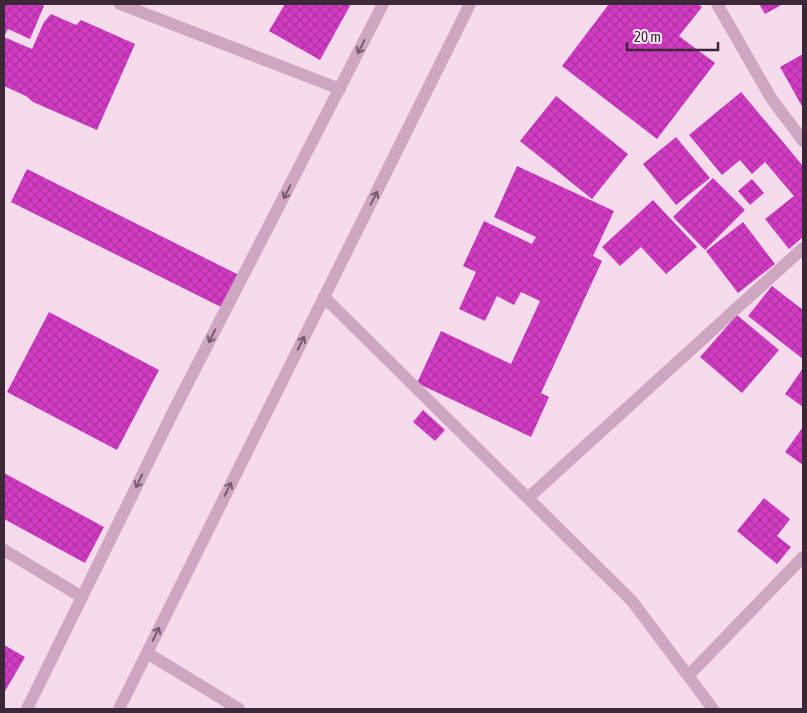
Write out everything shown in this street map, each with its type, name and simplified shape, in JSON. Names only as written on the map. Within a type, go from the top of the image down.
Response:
[{"type":"street","points":[[120,4],[340,89]]},
{"type":"street","points":[[27,709],[175,408],[383,4]]},
{"type":"street","points":[[119,709],[470,4]]},
{"type":"street","points":[[717,4],[771,98],[803,141]]},
{"type":"street","points":[[528,498],[803,248]]},
{"type":"street","points":[[324,297],[632,601],[713,709]]},
{"type":"street","points":[[4,550],[82,597]]},
{"type":"street","points":[[688,676],[803,557]]},
{"type":"street","points":[[147,653],[239,709]]},
{"type":"building","points":[[4,4],[41,4],[44,6],[30,39],[8,29],[4,37]]},
{"type":"building","points":[[285,4],[351,4],[320,60],[269,31]]},
{"type":"building","points":[[609,4],[698,4],[702,7],[679,36],[715,63],[657,139],[562,66]]},
{"type":"building","points":[[759,4],[783,4],[765,14]]},
{"type":"building","points":[[51,14],[76,25],[81,20],[135,44],[97,130],[33,102],[26,96],[4,86],[4,37],[32,49],[44,22]]},
{"type":"building","points":[[803,54],[803,108],[780,67]]},
{"type":"building","points":[[741,92],[803,166],[803,237],[789,249],[765,219],[794,196],[765,162],[752,174],[740,160],[722,175],[689,135]]},
{"type":"building","points":[[556,96],[628,154],[592,199],[520,141]]},
{"type":"building","points":[[676,137],[710,178],[676,205],[643,164]]},
{"type":"building","points":[[517,166],[614,211],[593,256],[602,261],[541,393],[549,397],[531,437],[417,383],[441,331],[511,364],[540,301],[521,292],[514,305],[497,296],[485,321],[459,309],[476,272],[463,266],[484,221],[532,244],[536,237],[494,217]]},
{"type":"building","points":[[27,169],[241,276],[225,309],[11,202]]},
{"type":"building","points":[[713,178],[745,210],[705,250],[673,217]]},
{"type":"building","points":[[752,179],[764,193],[750,205],[738,191]]},
{"type":"building","points":[[653,200],[697,247],[666,274],[641,247],[620,266],[602,247]]},
{"type":"building","points":[[743,222],[775,264],[738,293],[706,251]]},
{"type":"building","points":[[772,286],[803,310],[803,359],[748,316]]},
{"type":"building","points":[[49,312],[159,370],[117,450],[7,392]]},
{"type":"building","points":[[737,315],[779,350],[742,393],[700,357]]},
{"type":"building","points":[[803,368],[803,407],[785,394]]},
{"type":"building","points":[[423,410],[445,430],[435,441],[413,422]]},
{"type":"building","points":[[803,427],[803,465],[785,452]]},
{"type":"building","points":[[4,473],[104,527],[85,563],[4,519]]},
{"type":"building","points":[[764,498],[790,519],[777,536],[791,547],[777,564],[737,531]]},
{"type":"building","points":[[4,645],[25,657],[4,693]]}]
